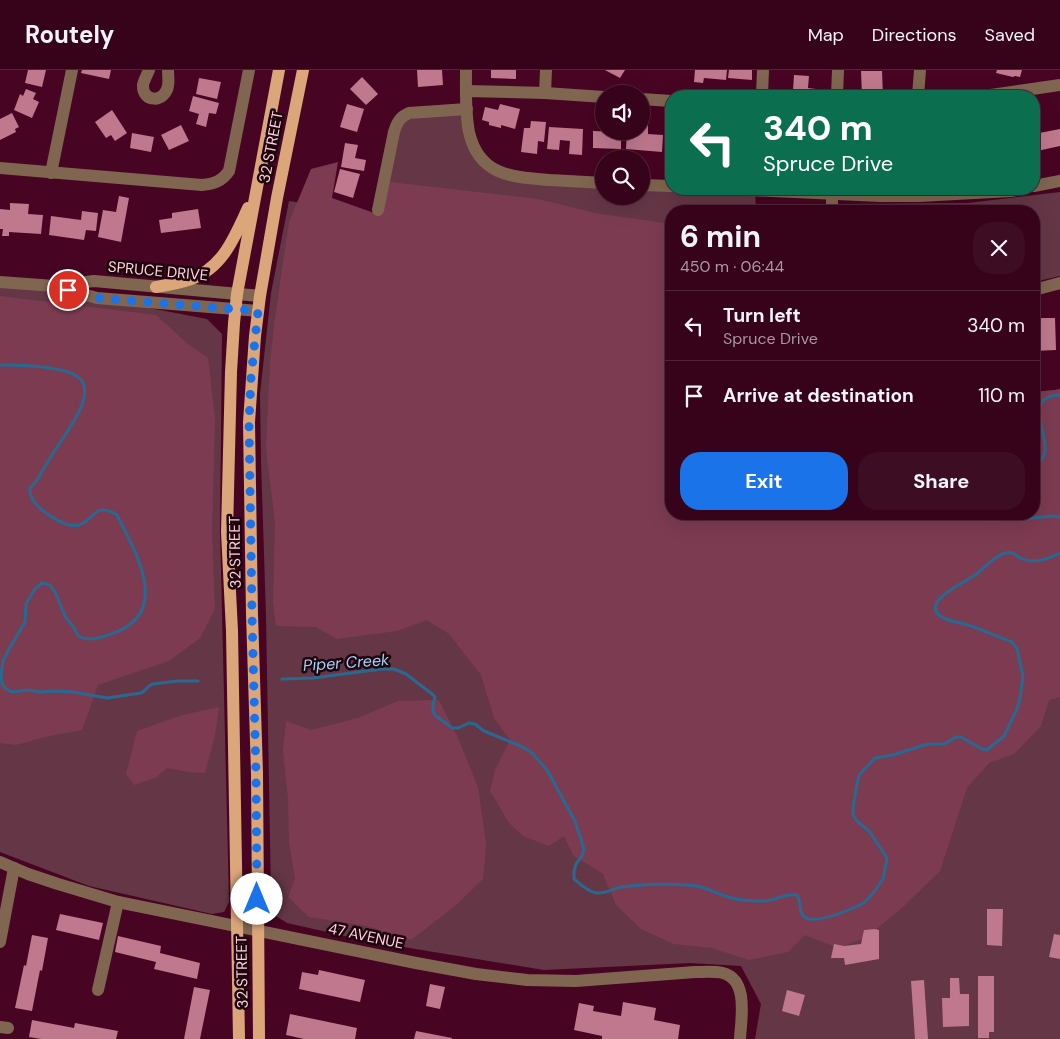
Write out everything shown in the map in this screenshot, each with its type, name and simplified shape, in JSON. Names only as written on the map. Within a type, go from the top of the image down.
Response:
[{"type":"main road","name":"32 STREET","points":[[239,1039],[232,631],[228,532],[231,372],[237,294],[279,70]]},
{"type":"main road","name":"32 STREET","points":[[259,1039],[249,432],[251,378],[260,296],[277,198],[303,70]]},
{"type":"main road","points":[[156,287],[192,278],[202,274],[214,265],[234,239],[256,190]]},
{"type":"street","points":[[51,173],[72,70]]},
{"type":"street","points":[[149,70],[143,83],[143,90],[153,99],[163,96],[166,91],[168,86],[168,70]]},
{"type":"street","points":[[0,168],[202,185],[219,181],[229,171],[249,70]]},
{"type":"street","points":[[466,70],[469,130],[477,153],[485,162],[500,172],[518,177],[595,182]]},
{"type":"street","points":[[545,93],[546,70]]},
{"type":"street","points":[[762,90],[764,70]]},
{"type":"street","points":[[837,90],[838,70]]},
{"type":"street","points":[[918,90],[920,70]]},
{"type":"street","points":[[1025,90],[1060,85]]},
{"type":"street","points":[[466,91],[595,96]]},
{"type":"street","points":[[650,100],[665,101]]},
{"type":"street","points":[[378,210],[394,132],[401,117],[409,113],[467,109]]},
{"type":"street","points":[[1040,185],[1060,181]]},
{"type":"street","points":[[650,185],[665,186]]},
{"type":"street","points":[[868,195],[937,195]]},
{"type":"street","name":"SPRUCE DRIVE","points":[[54,286],[94,281],[260,296]]},
{"type":"street","name":"SPRUCE DRIVE","points":[[0,282],[54,286],[97,298],[258,311]]},
{"type":"street","points":[[1040,288],[1060,283]]},
{"type":"street","name":"47 AVENUE","points":[[0,862],[58,884],[146,909],[476,974],[545,981],[576,981],[695,972],[725,973],[733,979],[741,995],[740,1039]]},
{"type":"street","points":[[0,942],[14,868]]},
{"type":"street","points":[[98,990],[118,902]]},
{"type":"shaded area","points":[[467,109],[469,130],[492,168],[595,182],[595,205],[650,205],[650,186],[665,188],[665,195],[755,195],[756,205],[665,205],[665,520],[1040,520],[1040,391],[1060,389],[1060,1039],[755,1039],[761,1004],[741,966],[690,963],[544,970],[367,941],[287,923],[276,916],[271,895],[260,394],[271,293],[289,201],[377,214],[398,121]]},
{"type":"shaded area","points":[[338,162],[332,198],[377,214],[390,182],[538,199],[595,213],[665,223],[665,520],[1040,520],[1040,391],[1060,389],[1060,697],[1049,700],[1041,726],[1014,754],[989,763],[967,788],[940,871],[905,905],[867,937],[838,948],[805,935],[788,952],[749,960],[712,948],[674,944],[641,929],[616,905],[603,874],[573,855],[564,836],[549,846],[523,836],[509,823],[490,791],[495,770],[510,740],[494,718],[481,675],[449,634],[427,620],[397,631],[337,639],[316,627],[276,626],[273,601],[275,523],[266,448],[270,362],[289,222],[311,169]]},
{"type":"shaded area","points":[[1060,192],[1060,276],[1040,281],[1040,205],[845,205],[968,203]]},
{"type":"shaded area","points":[[0,282],[207,319],[222,334],[220,530],[229,902],[224,912],[212,914],[89,886],[0,852]]},
{"type":"shaded area","points":[[0,296],[156,315],[188,344],[208,358],[215,418],[212,533],[215,609],[200,638],[169,661],[98,685],[82,730],[16,745],[0,743]]},
{"type":"shaded area","points":[[439,700],[458,738],[478,787],[486,844],[483,879],[455,906],[411,940],[367,926],[309,917],[288,897],[295,879],[289,842],[288,798],[283,751],[286,721],[311,730],[358,718],[398,701]]},
{"type":"shaded area","points":[[219,707],[215,735],[205,773],[167,768],[155,778],[134,785],[126,774],[137,731],[182,715]]},
{"type":"building","points":[[28,70],[46,70],[42,87],[25,83]]},
{"type":"building","points":[[82,70],[111,70],[109,79],[81,73]]},
{"type":"building","points":[[417,70],[442,70],[443,85],[418,87]]},
{"type":"building","points":[[491,70],[516,70],[516,79],[491,78]]},
{"type":"building","points":[[605,70],[625,70],[620,78]]},
{"type":"building","points":[[695,70],[727,70],[726,80],[704,78],[703,83],[694,82]]},
{"type":"building","points":[[729,70],[752,70],[752,80],[728,78]]},
{"type":"building","points":[[997,70],[1022,70],[1020,77],[1013,77],[996,73]]},
{"type":"building","points":[[861,71],[882,71],[883,90],[862,90]]},
{"type":"building","points":[[794,75],[809,76],[808,88],[816,89],[816,90],[793,90]]},
{"type":"building","points":[[362,77],[378,94],[366,105],[350,89]]},
{"type":"building","points":[[199,78],[221,82],[217,99],[196,94]]},
{"type":"building","points":[[26,89],[36,93],[33,99],[39,102],[32,118],[14,110],[20,94],[23,96]]},
{"type":"building","points":[[193,96],[219,103],[216,114],[209,113],[206,127],[196,124],[199,114],[189,111]]},
{"type":"building","points":[[347,104],[364,109],[357,132],[340,127]]},
{"type":"building","points":[[500,104],[520,109],[515,129],[501,125],[501,128],[489,125],[489,122],[482,120],[485,107],[498,110]]},
{"type":"building","points":[[112,110],[127,133],[115,141],[111,135],[106,138],[95,122]]},
{"type":"building","points":[[12,113],[19,127],[15,129],[16,132],[0,140],[0,119]]},
{"type":"building","points":[[531,121],[546,122],[544,142],[538,141],[537,154],[521,152],[524,128],[530,128]]},
{"type":"building","points":[[181,125],[189,141],[169,150],[161,135]]},
{"type":"building","points":[[549,127],[583,129],[582,155],[569,154],[570,141],[560,140],[559,150],[547,149]]},
{"type":"building","points":[[1060,129],[1060,146],[1040,150],[1040,133]]},
{"type":"building","points":[[593,131],[595,131],[595,140],[621,140],[621,149],[593,148]]},
{"type":"building","points":[[132,133],[154,137],[151,152],[130,148]]},
{"type":"building","points":[[650,134],[663,135],[662,152],[626,149],[626,140],[650,140]]},
{"type":"building","points":[[345,143],[358,145],[355,158],[366,160],[364,171],[341,167]]},
{"type":"building","points":[[340,169],[360,174],[353,198],[334,192]]},
{"type":"building","points":[[119,196],[129,198],[121,242],[98,237],[103,210],[116,212]]},
{"type":"building","points":[[10,203],[29,204],[28,214],[43,215],[41,234],[9,232],[9,236],[2,236],[3,229],[0,229],[0,209],[10,210]]},
{"type":"building","points":[[198,209],[201,228],[161,233],[159,220],[172,218],[172,213]]},
{"type":"building","points":[[82,211],[98,213],[96,231],[86,230],[84,240],[49,235],[51,216],[81,220]]},
{"type":"building","points":[[1040,318],[1055,318],[1056,350],[1040,351]]},
{"type":"building","points":[[987,909],[1003,909],[1002,946],[987,945]]},
{"type":"building","points":[[60,914],[103,923],[99,940],[56,930]]},
{"type":"building","points":[[864,930],[879,930],[879,959],[845,965],[844,958],[831,958],[834,944],[844,946],[861,944]]},
{"type":"building","points":[[1054,934],[1060,935],[1060,959],[1049,957]]},
{"type":"building","points":[[32,935],[48,938],[32,1011],[15,1008]]},
{"type":"building","points":[[118,936],[161,946],[160,953],[200,963],[197,979],[154,969],[156,962],[115,952]]},
{"type":"building","points":[[319,970],[365,980],[360,1002],[299,989],[302,972],[318,975]]},
{"type":"building","points":[[978,976],[994,976],[994,1032],[989,1032],[989,1038],[978,1038]]},
{"type":"building","points":[[950,978],[959,978],[960,994],[969,994],[969,1026],[943,1027],[942,998],[950,998]]},
{"type":"building","points":[[924,980],[928,1039],[915,1039],[911,981]]},
{"type":"building","points":[[430,984],[445,987],[440,1009],[426,1006]]},
{"type":"building","points":[[194,987],[210,990],[200,1039],[184,1039]]},
{"type":"building","points":[[787,990],[805,995],[799,1016],[782,1011]]},
{"type":"building","points":[[623,1002],[656,1008],[654,1020],[680,1025],[678,1039],[602,1039],[602,1036],[574,1030],[579,1003],[594,1006],[593,1011],[621,1016]]},
{"type":"building","points":[[290,1014],[357,1028],[355,1039],[304,1039],[286,1035]]},
{"type":"building","points":[[32,1020],[74,1028],[75,1023],[118,1031],[116,1039],[41,1039],[29,1037]]},
{"type":"building","points":[[416,1031],[452,1038],[452,1039],[414,1039]]},
{"type":"waterway","name":"Piper Creek","points":[[0,365],[56,369],[76,376],[82,381],[85,388],[82,405],[78,414],[37,480],[30,488],[30,495],[45,512],[66,524],[79,525],[98,511],[103,510],[117,515],[140,564],[145,598],[141,612],[130,625],[103,637],[86,639],[78,635],[67,619],[50,585],[42,583],[35,589],[26,604],[25,622],[3,661],[2,684],[12,692],[27,690],[73,692],[107,698],[141,693],[153,684],[198,681]]},
{"type":"waterway","name":"Piper Creek","points":[[1040,408],[1042,402],[1049,397],[1060,395]]},
{"type":"waterway","name":"Piper Creek","points":[[1040,408],[1040,417]]},
{"type":"waterway","name":"Piper Creek","points":[[1040,417],[1045,451],[1040,461]]},
{"type":"waterway","name":"Piper Creek","points":[[1040,517],[1060,517]]},
{"type":"waterway","name":"Piper Creek","points":[[282,679],[313,678],[394,669],[406,674],[435,697],[433,706],[435,715],[452,728],[458,728],[469,723],[475,724],[484,731],[523,747],[532,753],[547,770],[575,821],[584,849],[582,856],[576,864],[574,879],[590,891],[599,893],[622,887],[669,884],[700,887],[733,898],[746,900],[768,901],[788,895],[797,895],[802,914],[806,918],[821,919],[839,914],[865,902],[883,879],[887,858],[869,831],[853,815],[860,774],[875,758],[893,755],[924,745],[944,744],[956,737],[961,737],[987,750],[1004,736],[1017,709],[1023,676],[1017,649],[1012,642],[942,617],[935,610],[939,600],[943,595],[975,575],[1002,554],[1011,553],[1027,560],[1037,561],[1060,553]]},
{"type":"route","points":[[68,290],[97,298],[258,311],[251,378],[249,422],[257,899]]}]
